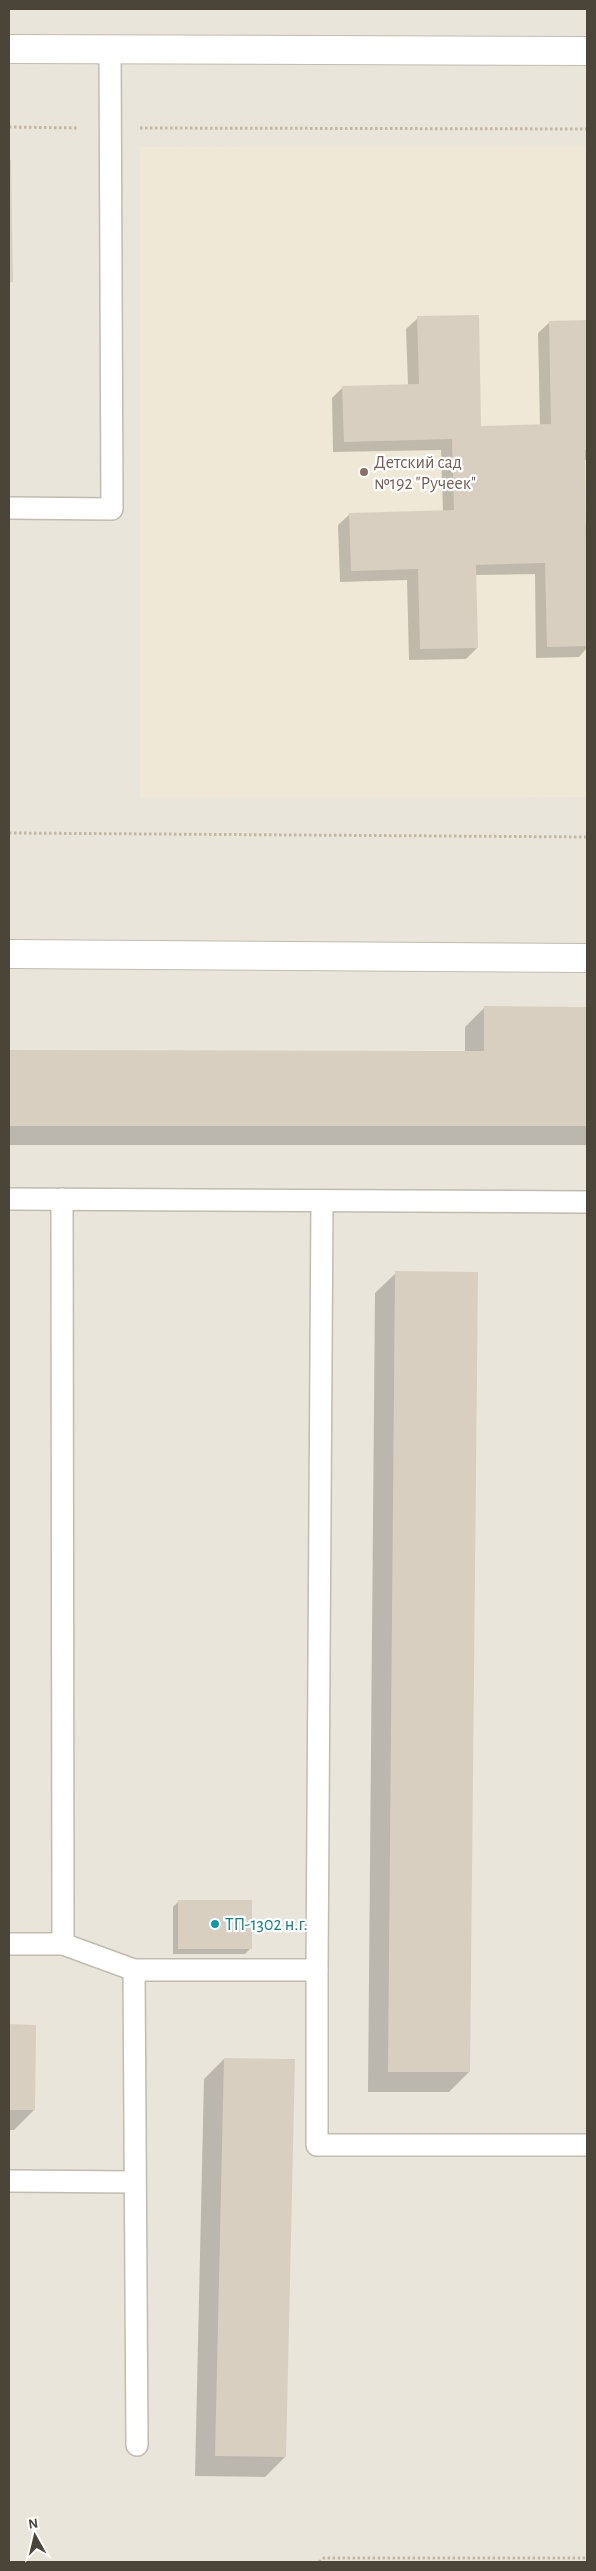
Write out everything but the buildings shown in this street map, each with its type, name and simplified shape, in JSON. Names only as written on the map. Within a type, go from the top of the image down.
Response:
[{"type":"street","points":[[9,49],[587,51]]},
{"type":"street","points":[[9,954],[587,958]]},
{"type":"lane","points":[[9,508],[112,509],[110,50]]},
{"type":"lane","points":[[9,1199],[587,1202]]},
{"type":"lane","points":[[62,1199],[63,1944]]},
{"type":"lane","points":[[322,1201],[317,2145],[587,2145]]},
{"type":"lane","points":[[9,1944],[63,1944],[134,1970],[317,1970]]},
{"type":"lane","points":[[134,1970],[137,2445]]},
{"type":"lane","points":[[9,2181],[135,2182]]},
{"type":"path","points":[[9,128],[587,129]]},
{"type":"path","points":[[9,834],[587,838]]},
{"type":"path","points":[[319,2562],[324,2558],[587,2558]]},
{"type":"shaded area","points":[[9,9],[587,9],[587,2562],[9,2562]]},
{"type":"shaded area","name":"Детский сад №192 \"Ручеек\"","points":[[587,146],[587,797],[140,798],[140,147]]},
{"type":"place","name":"Детский сад №192 \"Ручеек\"","points":[[364,472]]},
{"type":"place","name":"ТП-1302 н.г.","points":[[215,1924]]}]
